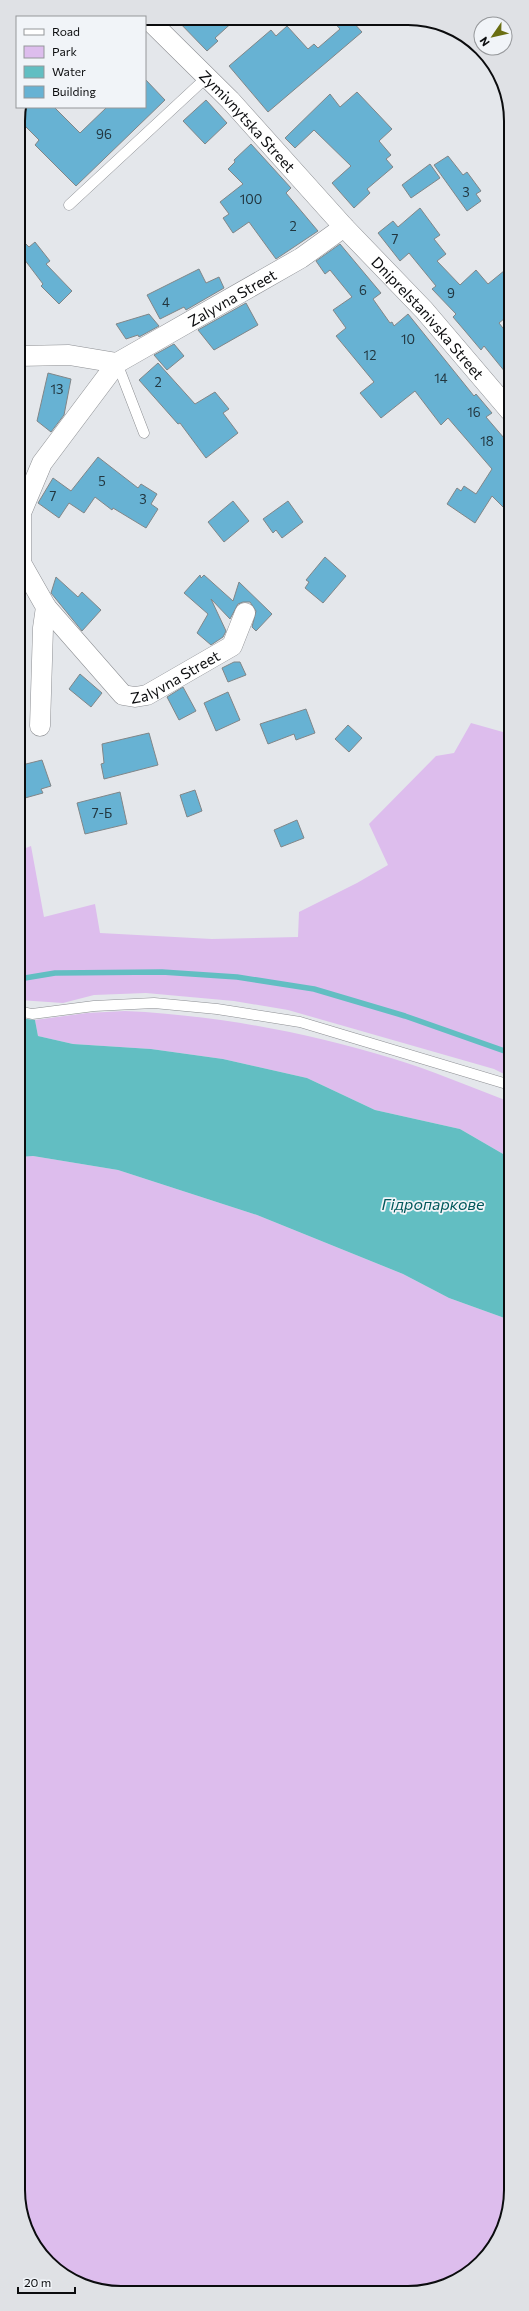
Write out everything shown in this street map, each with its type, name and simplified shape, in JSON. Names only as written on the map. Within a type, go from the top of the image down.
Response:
[{"type":"street","name":"Zymivnytska Street","points":[[154,25],[230,100],[344,228]]},
{"type":"street","name":"Zalyvna Street","points":[[25,503],[42,463],[117,363],[301,258],[344,228]]},
{"type":"street","name":"Dniprelstanivska Street","points":[[344,228],[424,310],[504,403]]},
{"type":"street","points":[[25,356],[69,355],[117,363]]},
{"type":"street","name":"Zalyvna Street","points":[[25,571],[46,607],[124,695],[135,697],[146,695],[232,646],[245,613]]},
{"type":"street","points":[[40,726],[43,628],[46,607]]},
{"type":"lane","points":[[70,205],[207,77]]},
{"type":"lane","points":[[117,363],[144,433]]},
{"type":"lane","points":[[25,1012],[32,1014],[94,1006],[154,1004],[217,1009],[300,1022],[504,1083]]},
{"type":"green space","points":[[471,723],[504,732],[504,1074],[494,1069],[288,1010],[234,1001],[146,993],[94,995],[63,1003],[25,1000],[25,848],[31,846],[44,917],[95,904],[100,933],[212,939],[298,937],[299,912],[357,883],[388,865],[369,824],[436,756],[454,753]]},
{"type":"green space","points":[[125,1011],[159,1013],[192,1016],[259,1026],[325,1040],[421,1068],[504,1100],[504,1155],[460,1129],[375,1110],[307,1078],[223,1059],[151,1049],[73,1044],[38,1036],[35,1020],[87,1013]]},
{"type":"green space","points":[[33,1156],[118,1170],[257,1215],[403,1274],[449,1298],[504,1318],[504,2196],[501,2215],[497,2227],[484,2249],[467,2266],[451,2276],[439,2281],[408,2286],[108,2285],[90,2281],[68,2270],[45,2249],[32,2227],[28,2215],[25,2190],[25,1157]]},
{"type":"water","name":"Гідропаркове","points":[[25,1019],[35,1020],[38,1036],[73,1044],[151,1049],[223,1059],[307,1078],[375,1110],[460,1129],[504,1155],[504,1318],[449,1298],[403,1274],[257,1215],[118,1170],[33,1156],[25,1157]]},
{"type":"building","points":[[182,25],[229,25],[215,38],[218,41],[207,51]]},
{"type":"building","points":[[336,25],[356,25],[362,32],[268,112],[229,66],[271,30],[276,36],[287,26],[308,49],[314,44],[318,48],[340,29]]},
{"type":"building","points":[[146,80],[165,100],[76,186],[35,145],[39,140],[25,126],[26,108],[55,108],[80,133],[106,108],[146,108]]},
{"type":"building","points":[[357,92],[392,129],[379,141],[391,155],[386,159],[393,167],[367,189],[370,193],[354,208],[332,183],[351,166],[314,130],[295,148],[285,138],[330,94],[340,107]]},
{"type":"building","points":[[206,100],[227,123],[205,144],[183,121]]},
{"type":"building","points":[[251,144],[291,188],[286,193],[318,231],[276,259],[249,222],[233,233],[223,218],[229,214],[220,202],[243,184],[228,169],[235,162],[234,160]]},
{"type":"building","points":[[448,156],[463,175],[467,172],[481,191],[476,194],[481,201],[467,211],[434,165]]},
{"type":"building","points":[[430,164],[440,178],[411,198],[402,185]]},
{"type":"building","points":[[420,208],[440,235],[434,239],[446,254],[437,261],[460,285],[476,270],[488,284],[504,271],[504,319],[499,323],[504,329],[504,371],[484,346],[481,350],[453,317],[456,314],[432,289],[436,286],[409,253],[400,261],[378,233],[393,221],[398,227]]},
{"type":"building","points":[[35,242],[50,261],[46,264],[72,291],[59,304],[41,286],[43,284],[25,260],[25,243],[29,247]]},
{"type":"building","points":[[340,244],[381,293],[373,299],[390,323],[392,322],[394,326],[408,314],[474,396],[476,394],[492,413],[486,417],[504,438],[504,508],[492,496],[475,523],[447,504],[457,488],[461,491],[464,486],[476,494],[492,469],[448,418],[441,425],[415,391],[381,418],[360,393],[374,382],[336,336],[346,328],[333,310],[352,297],[330,270],[325,274],[316,261]]},
{"type":"building","points":[[199,269],[206,283],[219,277],[224,288],[186,310],[184,307],[160,319],[147,295]]},
{"type":"building","points":[[246,303],[258,325],[214,350],[198,330]]},
{"type":"building","points":[[149,314],[159,326],[139,337],[138,335],[126,339],[116,324]]},
{"type":"building","points":[[174,344],[184,356],[167,370],[154,355]]},
{"type":"building","points":[[158,363],[195,404],[215,392],[229,409],[223,413],[238,433],[206,458],[180,423],[178,424],[139,380]]},
{"type":"building","points":[[48,373],[71,379],[64,415],[51,432],[37,421]]},
{"type":"building","points":[[98,457],[138,488],[141,484],[157,494],[151,504],[158,509],[146,528],[113,508],[112,510],[95,497],[84,513],[69,503],[59,518],[38,503],[53,478],[71,491]]},
{"type":"building","points":[[233,501],[249,521],[224,542],[208,522]]},
{"type":"building","points":[[288,501],[303,522],[282,538],[276,530],[273,533],[263,519]]},
{"type":"building","points":[[325,557],[346,576],[323,603],[305,588],[309,582],[306,580]]},
{"type":"building","points":[[200,575],[201,578],[204,575],[233,601],[239,582],[272,614],[256,631],[252,627],[256,611],[250,602],[238,604],[230,619],[211,599],[226,631],[223,637],[211,645],[197,633],[208,614],[184,593]]},
{"type":"building","points":[[56,577],[78,597],[82,592],[101,610],[82,631],[51,593]]},
{"type":"building","points":[[234,662],[240,662],[246,675],[228,682],[222,668]]},
{"type":"building","points":[[80,674],[102,693],[91,707],[69,689]]},
{"type":"building","points":[[183,687],[196,711],[179,720],[167,697]]},
{"type":"building","points":[[228,692],[240,720],[216,731],[204,703]]},
{"type":"building","points":[[306,709],[315,733],[296,740],[294,734],[268,744],[260,724]]},
{"type":"building","points":[[348,725],[362,738],[349,752],[335,739]]},
{"type":"building","points":[[149,733],[158,765],[104,779],[101,764],[104,763],[102,744]]},
{"type":"building","points":[[42,760],[51,786],[41,789],[43,793],[25,798],[25,764]]},
{"type":"building","points":[[195,790],[202,811],[187,817],[180,795]]},
{"type":"building","points":[[120,792],[127,824],[85,834],[77,803]]},
{"type":"building","points":[[297,820],[304,838],[281,847],[274,830]]},
{"type":"waterway","points":[[25,978],[55,973],[162,972],[237,977],[314,989],[405,1016],[504,1051]]}]
